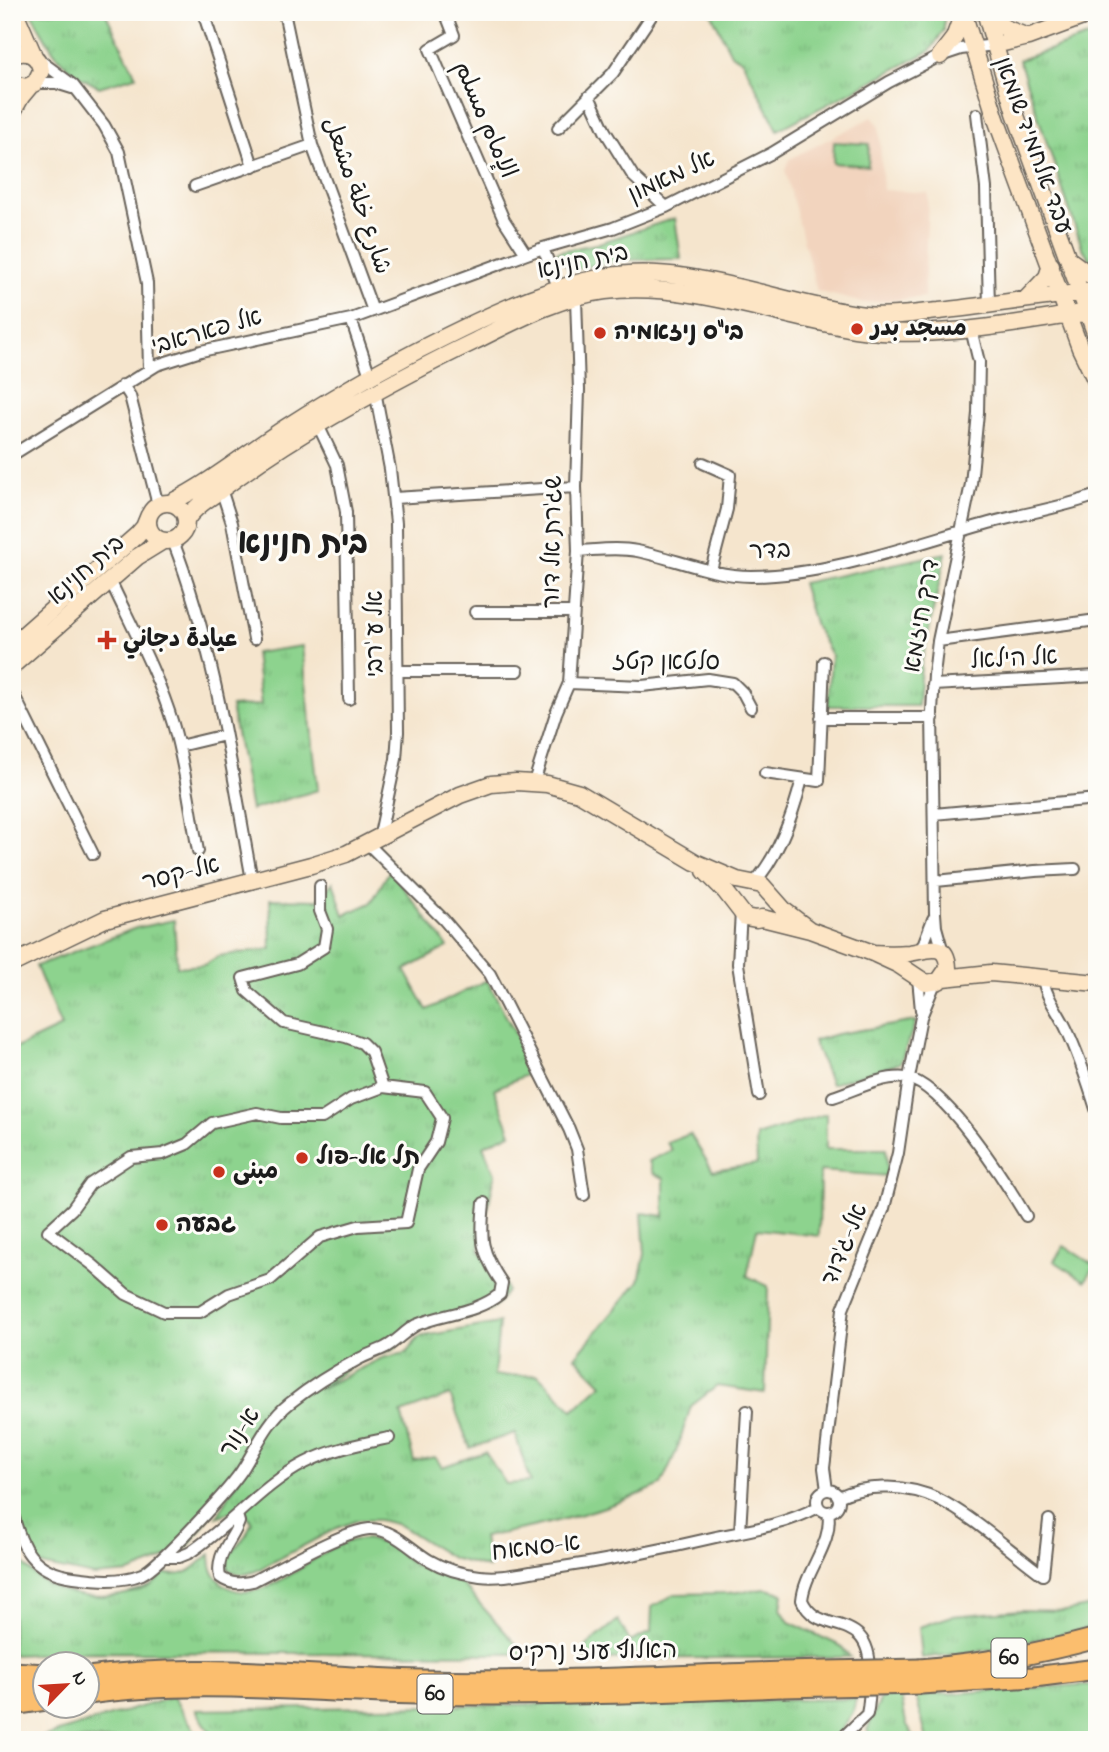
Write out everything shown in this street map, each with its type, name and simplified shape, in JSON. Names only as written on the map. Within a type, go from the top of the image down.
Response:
[{"type":"highway","name":"האלוף עוזי נרקיס","points":[[921,1677],[961,1665],[1041,1653],[1097,1638]]},
{"type":"highway","name":"האלוף עוזי נרקיס","points":[[102,1675],[175,1670],[474,1679],[782,1680],[1034,1677],[1097,1669]]},
{"type":"highway","points":[[12,1672],[32,1673]]},
{"type":"highway","name":"האלוף עוזי נרקיס","points":[[102,1693],[175,1685],[461,1695],[598,1694],[782,1680]]},
{"type":"highway","points":[[12,1688],[32,1685]]},
{"type":"street","points":[[12,113],[41,71],[15,12]]},
{"type":"street","points":[[202,12],[253,166]]},
{"type":"street","name":"شارع خلة مشعل","points":[[284,12],[312,145],[373,311]]},
{"type":"street","name":"الإمام مسلم","points":[[444,12],[454,35],[430,49],[504,220],[526,254]]},
{"type":"street","points":[[558,128],[612,73],[654,12]]},
{"type":"street","points":[[940,56],[956,33],[963,12]]},
{"type":"street","name":"עבד אלחמיד שומאן","points":[[963,12],[996,119],[1080,348],[1097,383]]},
{"type":"street","points":[[995,45],[1028,37],[1096,12]]},
{"type":"street","points":[[985,13],[1010,30],[1028,37]]},
{"type":"street","name":"עבד אלחמיד שומאן","points":[[985,13],[1015,113],[1070,260],[1089,292],[1097,338]]},
{"type":"street","name":"אל מאמון","points":[[351,319],[542,248],[613,228],[666,207],[772,153],[888,82],[940,56],[972,47],[995,45]]},
{"type":"street","points":[[12,55],[24,52],[66,78],[85,99],[111,136],[123,163],[134,229],[148,283],[149,370]]},
{"type":"street","points":[[12,85],[23,88],[33,84],[64,84],[85,99]]},
{"type":"street","points":[[589,96],[605,131],[633,176],[666,207]]},
{"type":"street","points":[[977,114],[986,188],[989,306]]},
{"type":"street","points":[[195,186],[312,145]]},
{"type":"street","points":[[542,248],[558,288]]},
{"type":"street","points":[[1070,260],[1097,280]]},
{"type":"street","points":[[1026,299],[1047,277],[1051,265]]},
{"type":"street","name":"בית חנינא","points":[[187,519],[192,511],[221,489],[318,425],[372,384],[475,322],[558,288],[607,276],[639,272],[693,278],[826,309],[867,315],[989,306],[1089,292]]},
{"type":"street","name":"בית חנינא","points":[[12,645],[137,535],[159,507],[190,493],[282,430],[372,384],[540,309],[604,291],[638,289],[683,293],[857,329],[904,332],[971,329],[1092,312]]},
{"type":"street","name":"שג'רת אל דור","points":[[534,782],[556,713],[569,683],[578,551],[576,487],[579,390],[576,298]]},
{"type":"street","name":"אל פאראבי","points":[[12,455],[149,370],[201,351],[351,319]]},
{"type":"street","name":"אל ע 'רבי","points":[[351,319],[372,384],[394,498],[396,759],[374,839]]},
{"type":"street","points":[[1037,320],[1058,329],[1080,348]]},
{"type":"street","name":"דרך חיזמא","points":[[944,955],[935,913],[933,685],[938,641],[971,484],[978,413],[979,362],[971,329]]},
{"type":"street","points":[[123,385],[130,396],[159,507],[148,528],[157,539],[168,541],[184,533],[187,519],[181,509],[159,507]]},
{"type":"street","points":[[318,425],[337,465],[343,488],[349,699]]},
{"type":"street","points":[[703,463],[730,475],[727,509],[711,570]]},
{"type":"street","points":[[394,498],[576,487]]},
{"type":"street","points":[[221,489],[232,523],[254,639]]},
{"type":"street","name":"בדר","points":[[578,551],[635,550],[711,570],[748,576],[779,575],[864,558],[1000,520],[1073,504],[1097,495]]},
{"type":"street","points":[[168,541],[191,587],[205,634],[252,880]]},
{"type":"street","name":"בית חנינא","points":[[12,666],[147,549],[168,541]]},
{"type":"street","points":[[110,580],[164,699],[179,747],[198,851]]},
{"type":"street","points":[[475,612],[574,612]]},
{"type":"street","points":[[938,641],[1097,620]]},
{"type":"street","points":[[765,772],[819,781],[824,662]]},
{"type":"street","points":[[397,671],[518,671]]},
{"type":"street","name":"אל הילאל","points":[[933,685],[1097,676]]},
{"type":"street","name":"סלטאן קטז","points":[[569,683],[642,686],[708,679],[733,684],[743,692],[751,708]]},
{"type":"street","points":[[12,691],[93,854]]},
{"type":"street","points":[[821,718],[933,718]]},
{"type":"street","points":[[179,747],[225,735]]},
{"type":"street","points":[[759,1095],[738,953],[737,901],[741,890],[752,884],[774,855],[802,779]]},
{"type":"street","name":"אל-קסר","points":[[12,964],[105,919],[346,853],[439,804],[475,789],[504,783],[534,782],[579,793],[695,862]]},
{"type":"street","points":[[934,814],[1097,799]]},
{"type":"street","points":[[374,839],[490,974],[569,1129],[577,1149],[584,1195]]},
{"type":"street","points":[[738,953],[743,938],[759,919],[771,910],[774,855]]},
{"type":"street","points":[[695,862],[722,875],[762,885],[810,930]]},
{"type":"street","points":[[695,862],[750,919],[810,930],[873,953],[926,983],[991,973]]},
{"type":"street","points":[[936,881],[1075,869]]},
{"type":"street","points":[[320,886],[320,911],[327,929],[324,947],[297,964],[243,978],[247,991],[284,1023],[362,1043],[371,1052],[383,1087]]},
{"type":"street","name":"דרך חיזמא","points":[[920,951],[935,913]]},
{"type":"street","points":[[873,953],[933,948],[960,964],[991,973],[1097,983]]},
{"type":"street","points":[[916,976],[914,960],[920,951]]},
{"type":"street","points":[[939,981],[948,968],[944,955]]},
{"type":"street","name":"אל-ג'דוד","points":[[916,976],[921,1017]]},
{"type":"street","points":[[1043,978],[1047,993],[1067,1028],[1078,1055],[1097,1112]]},
{"type":"street","name":"אל-ג'דוד","points":[[827,1490],[824,1468],[843,1309],[876,1231],[890,1188],[921,1017],[939,981]]},
{"type":"street","points":[[833,1097],[892,1079],[909,1078],[945,1105],[998,1170],[1026,1216]]},
{"type":"street","points":[[383,1087],[425,1092],[442,1118],[436,1142],[418,1169],[406,1223],[358,1226],[320,1237],[270,1280],[229,1294],[200,1312],[164,1312],[125,1294],[93,1265],[48,1231],[72,1209],[90,1184],[131,1157],[163,1154],[187,1144],[212,1124],[257,1113],[281,1118],[322,1118],[351,1099],[383,1087]]},
{"type":"street","name":"א-נור","points":[[12,1509],[16,1528],[26,1551],[36,1564],[52,1572],[69,1577],[101,1580],[128,1578],[150,1570],[237,1478],[266,1428],[291,1402],[356,1360],[393,1342],[416,1325],[476,1308],[500,1294],[502,1283],[485,1256],[482,1244],[484,1203]]},
{"type":"street","points":[[740,1532],[747,1410]]},
{"type":"street","points":[[164,1557],[179,1557],[190,1553],[282,1478],[307,1462],[342,1447],[389,1438]]},
{"type":"street","points":[[838,1497],[860,1489],[896,1488],[938,1499],[1043,1575],[1049,1520]]},
{"type":"street","points":[[838,1497],[827,1490],[818,1496],[829,1526],[806,1580],[802,1600],[810,1614],[849,1629],[859,1635],[867,1646],[870,1659],[867,1714],[840,1740]]},
{"type":"street","points":[[823,1510],[837,1507],[838,1497]]},
{"type":"street","name":"א-סמאח","points":[[237,1516],[239,1522],[220,1556],[218,1567],[220,1577],[239,1585],[253,1581],[345,1536],[365,1530],[380,1529],[431,1561],[456,1572],[481,1577],[594,1563],[780,1523],[823,1510]]},
{"type":"shaded area","points":[[872,117],[879,125],[883,190],[928,193],[924,297],[864,303],[817,291],[785,170],[790,159]]},
{"type":"green space","points":[[31,12],[105,12],[136,76],[99,87],[85,80],[58,57]]},
{"type":"green space","points":[[711,12],[944,12],[944,30],[930,51],[778,130],[742,60],[731,54]]},
{"type":"green space","points":[[1097,34],[1097,263],[1090,259],[1082,247],[1019,60]]},
{"type":"green space","points":[[834,142],[869,144],[868,166],[833,163]]},
{"type":"green space","points":[[675,218],[681,259],[622,260],[570,270],[556,252],[596,244]]},
{"type":"green space","points":[[946,553],[921,665],[918,706],[828,706],[831,655],[815,626],[802,583]]},
{"type":"green space","points":[[302,646],[318,790],[251,810],[231,707],[261,705],[255,653]]},
{"type":"green space","points":[[390,870],[448,947],[405,970],[427,1010],[487,980],[535,1071],[494,1089],[511,1133],[483,1146],[495,1174],[479,1250],[504,1281],[507,1291],[504,1296],[495,1307],[481,1314],[428,1324],[416,1329],[404,1337],[394,1350],[366,1356],[319,1389],[382,1358],[406,1353],[419,1337],[499,1323],[494,1376],[538,1375],[573,1410],[602,1384],[575,1357],[639,1281],[645,1254],[642,1213],[664,1216],[664,1178],[653,1173],[649,1161],[672,1150],[667,1143],[690,1134],[713,1171],[757,1164],[756,1136],[826,1114],[826,1149],[886,1149],[888,1176],[820,1171],[819,1236],[757,1229],[747,1276],[768,1286],[765,1393],[717,1386],[691,1406],[676,1452],[661,1485],[574,1517],[483,1537],[488,1568],[452,1558],[399,1525],[379,1520],[358,1520],[337,1528],[256,1571],[235,1573],[228,1569],[226,1559],[246,1535],[252,1522],[242,1508],[217,1517],[246,1467],[188,1547],[155,1563],[129,1573],[94,1576],[36,1564],[12,1506],[12,1050],[61,1027],[36,966],[136,928],[174,920],[177,967],[204,965],[219,956],[271,949],[270,899],[318,900],[333,882],[344,915],[371,903]],"holes":[[[450,1395],[470,1448],[515,1433],[530,1482],[506,1484],[485,1452],[442,1467],[435,1457],[414,1461],[401,1413]]]},
{"type":"green space","points":[[916,1021],[900,1063],[831,1084],[813,1041],[837,1034]]},
{"type":"green space","points":[[1064,1246],[1095,1266],[1085,1281],[1054,1261]]},
{"type":"green space","points":[[367,1539],[390,1546],[417,1567],[461,1583],[525,1654],[32,1650],[32,1654],[12,1655],[12,1544],[22,1562],[35,1576],[52,1586],[70,1593],[109,1596],[148,1587],[165,1573],[184,1573],[210,1554],[213,1572],[218,1580],[241,1591],[256,1590],[289,1576],[336,1546],[352,1540]]},
{"type":"green space","points":[[766,1589],[783,1593],[781,1609],[789,1622],[841,1646],[850,1657],[581,1659],[584,1648],[618,1620],[630,1642],[651,1632],[652,1607],[675,1594]]},
{"type":"green space","points":[[1097,1605],[1097,1626],[995,1649],[922,1658],[919,1627],[952,1616],[1021,1610],[1067,1611]]},
{"type":"green space","points":[[1097,1685],[1097,1737],[1091,1740],[927,1740],[916,1696]]},
{"type":"green space","points":[[883,1694],[901,1696],[906,1723],[916,1740],[873,1740],[867,1730]]},
{"type":"green space","points":[[173,1697],[201,1740],[32,1740]]},
{"type":"green space","points":[[856,1699],[853,1712],[835,1740],[215,1740],[196,1710]]},
{"type":"place","name":"مسجد بدر","points":[[857,329]]},
{"type":"place","name":"בי\"ס ניזאמיה","points":[[600,333]]},
{"type":"place","name":"عيادة دجاني","points":[[107,640]]},
{"type":"place","name":"תל אל-פול","points":[[302,1158]]},
{"type":"place","name":"مبنى","points":[[219,1172]]},
{"type":"place","name":"גבעה","points":[[162,1225]]},
{"type":"district","name":"בית חנינא","points":[[303,545]]}]
